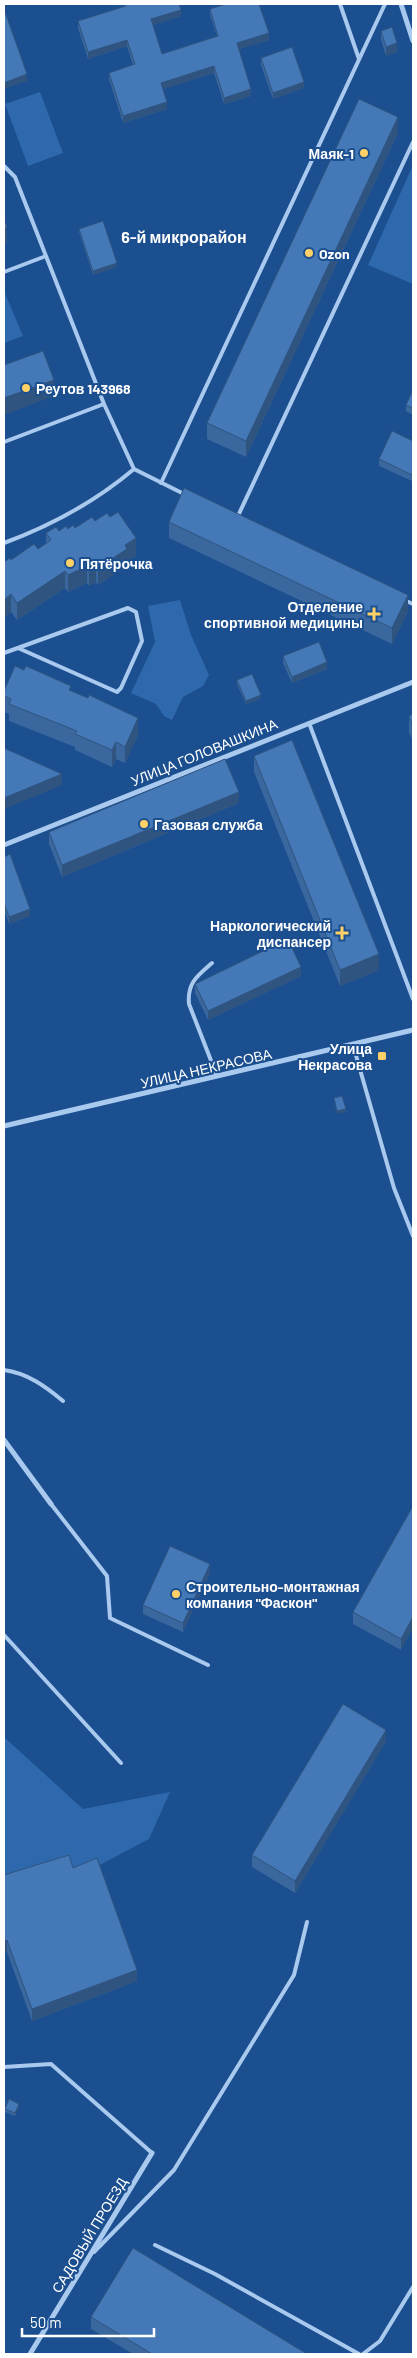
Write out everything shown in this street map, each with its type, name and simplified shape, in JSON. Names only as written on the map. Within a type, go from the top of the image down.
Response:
[{"type":"street","points":[[401,4],[413,41]]},
{"type":"street","name":"УЛИЦА ГОЛОВАШКИНА","points":[[4,845],[413,682]]},
{"type":"street","name":"УЛИЦА НЕКРАСОВА","points":[[4,1126],[413,1030]]},
{"type":"street","points":[[4,1440],[51,1504]]},
{"type":"street","name":"САДОВЫЙ ПРОЕЗД","points":[[30,2354],[152,2153]]},
{"type":"lane","points":[[340,4],[359,59]]},
{"type":"lane","points":[[161,482],[385,4]]},
{"type":"lane","points":[[237,519],[413,142]]},
{"type":"lane","points":[[4,166],[16,177],[104,404],[134,469],[195,499]]},
{"type":"lane","points":[[4,272],[46,256]]},
{"type":"lane","points":[[4,442],[104,404]]},
{"type":"lane","points":[[4,542],[31,533],[107,491],[134,469]]},
{"type":"lane","points":[[228,515],[246,523]]},
{"type":"lane","points":[[396,596],[413,604]]},
{"type":"lane","points":[[4,653],[128,608],[136,612],[142,634],[140,647],[121,688],[117,692],[18,648]]},
{"type":"lane","points":[[309,723],[413,999]]},
{"type":"lane","points":[[212,963],[197,976],[188,991],[189,1004],[217,1077]]},
{"type":"lane","points":[[353,1045],[394,1188],[413,1236]]},
{"type":"lane","points":[[4,1370],[16,1371],[46,1386],[62,1401]]},
{"type":"lane","points":[[51,1504],[107,1576],[110,1618],[208,1665]]},
{"type":"lane","points":[[4,1635],[121,1763]]},
{"type":"lane","points":[[89,2257],[174,2170],[294,1976],[307,1922]]},
{"type":"lane","points":[[4,2066],[51,2064],[152,2153]]},
{"type":"lane","points":[[154,2245],[216,2274],[361,2354],[380,2341],[413,2287]]},
{"type":"shaded area","points":[[40,92],[63,153],[28,166],[5,104]]},
{"type":"shaded area","points":[[413,165],[413,284],[368,265]]},
{"type":"shaded area","points":[[4,291],[23,336],[4,343]]},
{"type":"shaded area","points":[[180,600],[191,635],[209,675],[203,686],[183,697],[172,720],[164,716],[156,704],[131,693],[155,642],[148,606]]},
{"type":"shaded area","points":[[4,1737],[83,1809],[170,1792],[149,1839],[96,1867],[60,1867],[4,1886]]},
{"type":"building","points":[[126,4],[179,4],[181,10],[151,19],[162,54],[218,36],[210,9],[226,4],[259,4],[269,33],[237,43],[251,89],[224,98],[214,66],[161,83],[167,102],[123,116],[109,73],[135,64],[127,40],[88,52],[78,21],[126,6]]},
{"type":"building","points":[[4,9],[27,74],[4,83]]},
{"type":"building","points":[[392,27],[397,43],[386,47],[381,31]]},
{"type":"building","points":[[292,47],[304,82],[273,93],[261,58]]},
{"type":"building","points":[[359,99],[398,117],[246,441],[207,423]]},
{"type":"building","points":[[103,221],[117,263],[93,271],[79,229]]},
{"type":"building","points":[[43,351],[54,380],[4,398],[4,365]]},
{"type":"building","points":[[413,390],[413,408],[406,405]]},
{"type":"building","points":[[392,431],[413,441],[412,475],[379,459]]},
{"type":"building","points":[[184,488],[408,595],[392,628],[169,522]]},
{"type":"building","points":[[118,512],[136,538],[125,545],[127,549],[98,568],[96,565],[89,569],[87,566],[68,575],[65,571],[17,603],[11,594],[4,600],[4,562],[10,558],[11,560],[34,544],[38,549],[51,540],[46,533],[56,527],[59,531],[66,526],[68,529],[73,525],[75,528],[92,517],[95,521],[107,513],[110,517]]},
{"type":"building","points":[[319,642],[327,662],[292,677],[283,656]]},
{"type":"building","points":[[15,666],[24,670],[26,666],[71,686],[69,690],[88,698],[89,695],[138,718],[125,747],[116,742],[112,750],[75,734],[77,731],[9,704],[11,699],[4,696],[4,691]]},
{"type":"building","points":[[252,674],[261,695],[246,701],[237,680]]},
{"type":"building","points":[[413,714],[413,727],[409,716]]},
{"type":"building","points":[[292,740],[379,954],[340,970],[254,756]]},
{"type":"building","points":[[4,748],[62,774],[4,798]]},
{"type":"building","name":"Газовая служба","points":[[225,759],[239,792],[62,865],[49,832]]},
{"type":"building","points":[[10,854],[30,909],[9,917],[4,903],[4,857]]},
{"type":"building","points":[[288,939],[301,967],[208,1011],[195,984]]},
{"type":"building","points":[[342,1096],[346,1109],[337,1111],[334,1098]]},
{"type":"building","points":[[413,1506],[413,1617],[401,1639],[353,1612]]},
{"type":"building","name":"Строительно-монтажная компания \"Фаскон\"","points":[[170,1546],[210,1564],[183,1623],[143,1605]]},
{"type":"building","points":[[343,1704],[386,1730],[295,1881],[252,1855]]},
{"type":"building","points":[[69,1855],[73,1868],[97,1858],[137,1970],[32,2009],[7,1940],[4,1941],[4,1875]]},
{"type":"building","points":[[9,2099],[19,2104],[15,2113],[5,2109]]},
{"type":"building","points":[[133,2248],[307,2354],[152,2354],[91,2317]]},
{"type":"place","name":"Маяк-1","points":[[364,153]]},
{"type":"place","name":"Ozon","points":[[309,253]]},
{"type":"place","name":"Реутов 143968","points":[[26,388]]},
{"type":"place","name":"Пятёрочка","points":[[70,563]]},
{"type":"place","name":"Отделение спортивной медицины","points":[[374,614]]},
{"type":"place","name":"Газовая служба","points":[[144,824]]},
{"type":"place","name":"Наркологический диспансер","points":[[342,933]]},
{"type":"place","name":"Улица Некрасова","points":[[382,1056]]},
{"type":"place","name":"Строительно-монтажная компания \"Фаскон\"","points":[[176,1594]]},
{"type":"district","name":"6-й микрорайон","points":[[184,236]]}]
